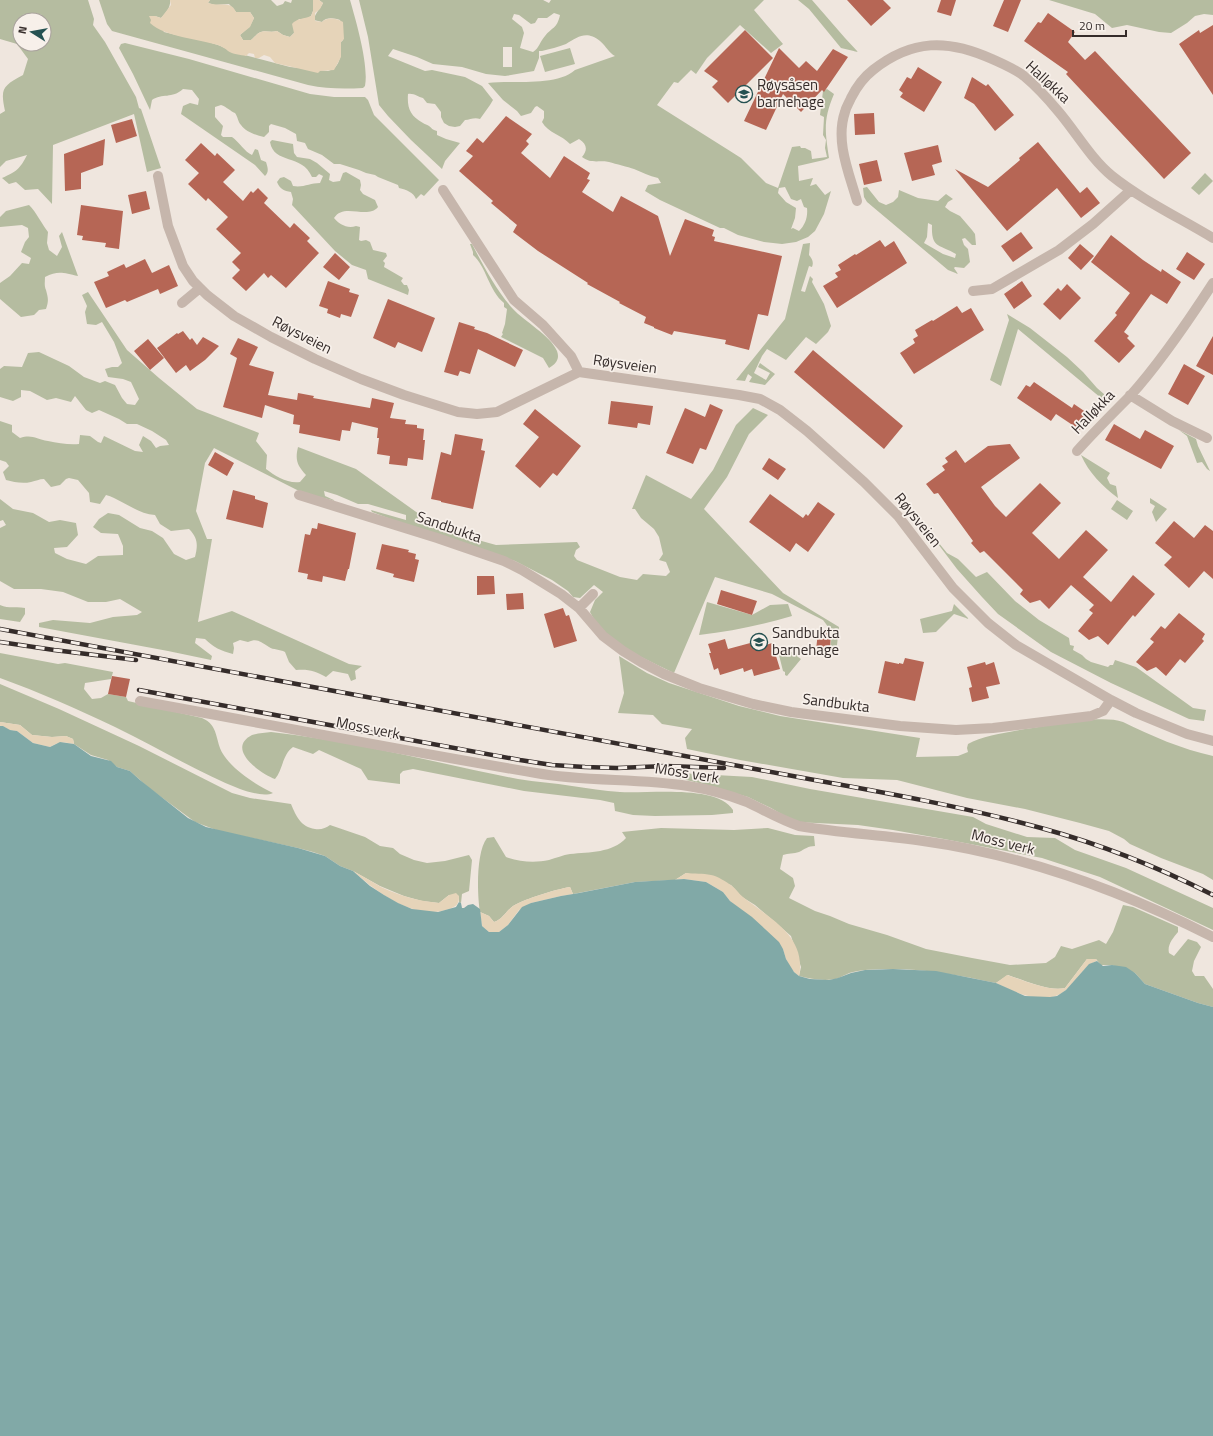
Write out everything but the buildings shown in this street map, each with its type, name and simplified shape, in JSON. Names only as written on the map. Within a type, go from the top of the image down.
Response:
[{"type":"street","name":"Halløkka","points":[[857,201],[843,149],[842,129],[844,112],[854,92],[869,74],[887,59],[909,49],[943,45],[977,52],[1024,76],[1058,112],[1111,176],[1131,190],[1213,238]]},
{"type":"street","name":"Røysveien","points":[[158,176],[168,226],[184,266],[193,281],[207,295],[234,316],[315,359],[361,379],[404,395],[458,412],[477,414],[497,412],[579,372],[760,399],[780,410],[807,431],[864,482],[898,516],[953,588],[988,624],[1016,645],[1112,700],[1171,728],[1213,741]]},
{"type":"street","name":"Røysveien","points":[[443,190],[514,300],[543,325],[571,356],[579,372]]},
{"type":"street","points":[[973,291],[992,289],[1059,250],[1093,224],[1131,190]]},
{"type":"street","name":"Halløkka","points":[[1077,451],[1155,366],[1213,283]]},
{"type":"street","points":[[182,304],[200,288]]},
{"type":"street","name":"Halløkka","points":[[1130,395],[1172,421],[1208,438]]},
{"type":"street","name":"Sandbukta","points":[[299,495],[360,513],[504,561],[542,581],[579,608],[602,636],[641,662],[664,674],[699,688],[772,709],[900,726],[956,730],[993,728],[1091,716],[1103,711],[1112,700]]},
{"type":"street","points":[[579,608],[593,594]]},
{"type":"street","name":"Moss verk","points":[[140,701],[447,758],[553,776],[653,782],[689,786],[748,803],[784,821],[799,826],[923,841],[965,848],[1032,865],[1091,884],[1148,905],[1213,937]]},
{"type":"green space","points":[[0,0],[88,0],[94,19],[93,25],[105,42],[136,97],[161,168],[147,172],[134,114],[53,145],[52,204],[38,189],[25,190],[16,182],[9,184],[2,178],[17,170],[27,155],[6,161],[0,167],[0,114],[5,111],[3,92],[7,85],[23,75],[28,59],[23,52],[52,52],[52,12],[12,12],[12,43],[0,39]]},
{"type":"green space","points":[[99,0],[170,0],[169,7],[163,16],[161,18],[155,16],[164,32],[209,42],[229,51],[290,67],[328,71],[336,67],[338,64],[341,42],[343,40],[340,20],[330,18],[322,22],[314,20],[316,13],[323,3],[319,0],[350,0],[364,55],[366,77],[365,86],[363,88],[342,89],[308,85],[112,31],[107,24]]},
{"type":"green space","points":[[210,0],[271,0],[277,6],[283,4],[285,1],[291,3],[292,0],[313,0],[313,11],[311,16],[306,19],[299,19],[294,28],[294,33],[290,37],[277,31],[264,31],[258,33],[251,40],[243,40],[240,35],[250,26],[254,18],[250,12],[236,12],[229,4],[215,5],[208,3]]},
{"type":"green space","points":[[359,0],[543,0],[549,3],[551,0],[764,0],[754,10],[783,44],[771,53],[740,25],[707,58],[696,74],[691,70],[678,83],[674,82],[657,105],[741,158],[766,183],[778,188],[792,147],[800,146],[801,148],[811,151],[812,159],[827,157],[825,148],[826,140],[823,135],[824,117],[820,115],[823,91],[827,89],[834,94],[828,111],[826,126],[829,158],[798,166],[799,181],[813,178],[810,186],[816,184],[825,195],[831,191],[824,214],[815,231],[808,237],[796,242],[782,244],[764,242],[738,235],[724,228],[720,228],[660,200],[645,191],[648,185],[661,183],[658,178],[609,162],[585,159],[582,157],[586,150],[584,143],[579,139],[570,144],[548,129],[542,122],[544,118],[544,111],[537,106],[531,113],[521,116],[503,100],[488,83],[533,82],[557,79],[575,70],[615,56],[600,41],[586,35],[578,37],[566,44],[539,51],[539,58],[534,71],[505,76],[486,74],[462,67],[433,64],[393,49],[388,56],[425,71],[432,70],[465,77],[482,86],[493,100],[480,119],[474,118],[465,120],[460,126],[455,127],[444,123],[441,117],[441,112],[435,104],[427,103],[423,98],[408,94],[410,111],[415,117],[433,130],[437,131],[437,135],[460,143],[445,161],[442,169],[411,140],[379,105],[368,37]],"holes":[[[554,13],[560,15],[557,23],[545,36],[538,47],[533,52],[520,48],[524,33],[522,27],[512,19],[514,14],[519,15],[531,24],[535,23],[538,18],[547,18]],[[503,47],[512,47],[512,67],[503,67]],[[785,187],[791,199],[797,201],[801,199],[804,207],[807,208],[806,221],[799,231],[793,228],[791,229],[795,218],[796,208],[786,202],[778,193],[779,188]]]},
{"type":"green space","points":[[798,0],[812,0],[858,52],[841,48],[809,9]]},
{"type":"green space","points":[[1049,0],[1213,0],[1213,15],[1204,14],[1195,16],[1171,33],[1127,25],[1112,28],[1095,14]]},
{"type":"green space","points":[[125,43],[189,59],[310,94],[334,97],[365,97],[368,100],[374,115],[439,180],[424,196],[421,194],[416,199],[409,192],[399,188],[398,185],[375,175],[340,164],[334,164],[322,155],[308,149],[305,143],[297,141],[296,134],[285,128],[271,124],[269,126],[269,132],[264,137],[248,131],[243,127],[235,113],[221,105],[215,107],[215,117],[223,126],[221,135],[223,137],[232,137],[252,155],[255,149],[258,150],[261,160],[266,162],[268,171],[265,176],[255,165],[181,114],[183,106],[190,103],[198,105],[199,99],[192,90],[183,89],[175,94],[156,98],[152,100],[150,110],[119,48],[121,44]]},
{"type":"green space","points":[[570,48],[575,64],[545,72],[540,56]]},
{"type":"green space","points":[[272,140],[293,144],[294,153],[297,157],[310,159],[317,163],[330,174],[329,180],[333,182],[340,181],[343,173],[346,172],[360,180],[360,190],[363,194],[375,200],[378,207],[373,211],[368,212],[344,211],[338,213],[334,218],[338,222],[349,227],[360,227],[359,240],[366,240],[370,242],[373,250],[386,253],[387,256],[383,261],[385,263],[384,267],[403,278],[401,281],[404,285],[407,285],[409,290],[408,295],[368,279],[366,270],[352,265],[335,251],[292,205],[293,199],[291,192],[282,189],[277,182],[280,178],[284,177],[291,181],[293,186],[300,186],[320,183],[323,176],[319,174],[316,177],[312,177],[302,165],[277,154],[270,142]]},
{"type":"green space","points":[[1205,173],[1213,181],[1199,195],[1191,188]]},
{"type":"green space","points":[[867,187],[879,202],[886,205],[893,202],[898,197],[899,190],[918,198],[938,201],[946,194],[953,199],[948,202],[945,207],[960,216],[975,234],[976,245],[972,245],[965,238],[962,239],[964,245],[968,249],[970,262],[964,268],[954,268],[958,274],[948,270],[867,202],[864,197],[863,188]],"holes":[[[928,223],[932,225],[932,233],[935,242],[941,247],[956,254],[955,258],[943,254],[924,243],[927,237]]]},
{"type":"green space","points":[[29,205],[48,232],[47,243],[49,250],[57,256],[62,247],[59,236],[62,232],[78,276],[65,273],[54,273],[45,277],[45,287],[48,299],[46,309],[39,310],[34,315],[21,317],[0,299],[0,283],[10,276],[22,263],[29,264],[31,258],[21,252],[29,237],[28,228],[22,225],[0,227],[0,217],[6,211]]},
{"type":"green space","points":[[810,243],[809,255],[813,265],[812,267],[809,266],[801,291],[805,292],[810,276],[813,279],[812,282],[824,304],[831,326],[828,332],[816,344],[806,337],[786,360],[767,349],[754,373],[766,380],[770,373],[758,367],[760,363],[775,374],[765,385],[749,382],[752,377],[748,374],[745,381],[736,380],[785,319],[803,244]]},
{"type":"green space","points":[[470,244],[472,244],[491,278],[507,302],[518,314],[554,345],[558,356],[557,361],[549,368],[543,358],[501,337],[503,334],[507,309],[504,307],[504,303],[495,292],[481,265],[473,255]]},
{"type":"green space","points":[[88,292],[127,350],[159,378],[197,409],[259,433],[256,441],[267,455],[266,469],[278,477],[286,481],[300,482],[306,475],[298,462],[298,447],[356,469],[419,514],[417,523],[496,545],[577,542],[580,547],[576,550],[574,556],[577,560],[620,577],[637,580],[643,574],[666,576],[670,572],[666,562],[659,560],[663,554],[659,537],[654,529],[641,518],[635,509],[632,509],[646,475],[691,499],[713,470],[736,425],[753,408],[768,415],[749,434],[727,477],[704,509],[783,593],[839,627],[836,654],[830,652],[832,632],[823,620],[772,594],[715,577],[674,673],[639,656],[615,641],[605,632],[590,612],[595,600],[603,592],[594,585],[580,598],[573,597],[568,591],[552,580],[515,561],[422,531],[372,512],[371,510],[406,520],[406,515],[368,504],[358,504],[324,491],[325,496],[336,501],[303,493],[214,448],[205,463],[196,511],[207,539],[212,539],[198,622],[232,611],[349,664],[362,666],[355,671],[356,679],[351,681],[348,674],[333,671],[326,677],[312,671],[296,670],[289,662],[285,652],[271,648],[257,641],[248,642],[240,640],[233,643],[233,654],[225,652],[205,639],[196,638],[195,643],[212,656],[211,660],[39,627],[39,623],[53,620],[90,623],[113,617],[137,615],[142,612],[120,599],[106,602],[88,602],[63,592],[41,589],[14,589],[0,581],[0,528],[6,525],[3,520],[0,521],[0,499],[13,509],[33,513],[49,522],[60,520],[76,523],[78,535],[67,547],[54,548],[55,553],[67,559],[86,564],[98,556],[123,555],[123,546],[118,534],[101,533],[93,527],[99,519],[108,513],[119,515],[140,528],[152,531],[163,538],[174,554],[186,560],[195,557],[197,549],[196,539],[189,529],[171,531],[160,524],[155,515],[136,510],[106,495],[100,504],[90,502],[89,493],[78,480],[69,478],[60,485],[51,487],[44,479],[24,483],[6,480],[3,472],[9,466],[6,462],[0,460],[0,421],[12,425],[12,432],[20,438],[31,437],[67,444],[79,444],[80,435],[90,436],[101,443],[104,436],[135,451],[143,452],[139,445],[143,436],[151,441],[156,448],[169,445],[166,440],[137,424],[127,424],[99,410],[92,413],[86,410],[75,396],[71,402],[56,398],[47,400],[30,391],[21,390],[21,397],[13,401],[0,397],[0,369],[4,366],[22,367],[28,353],[39,352],[69,366],[84,377],[100,383],[105,381],[115,385],[127,404],[135,405],[139,399],[131,382],[123,379],[108,377],[105,369],[118,367],[122,363],[114,342],[102,322],[96,325],[87,324],[85,312],[87,306],[82,295]]},
{"type":"green space","points":[[1007,314],[1030,328],[1067,357],[1112,401],[1101,398],[1018,329],[1001,386],[990,380],[1009,320]]},
{"type":"green space","points":[[1179,430],[1196,439],[1210,471],[1202,462],[1197,463],[1187,436]]},
{"type":"green space","points":[[1081,455],[1110,473],[1107,478],[1110,484],[1116,486],[1118,498],[1096,479]]},
{"type":"green space","points":[[1150,498],[1167,509],[1156,522],[1152,512],[1155,506],[1150,503]]},
{"type":"green space","points":[[1117,500],[1133,511],[1127,520],[1111,509]]},
{"type":"green space","points":[[929,531],[947,553],[958,559],[976,577],[987,572],[1015,601],[1039,620],[1069,638],[1070,645],[1074,646],[1073,650],[1086,659],[1108,667],[1113,665],[1115,660],[1136,667],[1193,708],[1206,710],[1204,721],[1189,719],[1111,683],[1051,652],[998,614],[957,569]]},
{"type":"green space","points":[[707,602],[752,615],[770,605],[788,604],[792,616],[723,632],[699,635]]},
{"type":"green space","points":[[954,604],[969,619],[954,614],[936,632],[923,633],[920,619],[952,611]]},
{"type":"green space","points":[[0,605],[25,608],[25,614],[20,622],[0,619]]},
{"type":"green space","points":[[777,647],[797,654],[801,659],[787,676],[783,671]]},
{"type":"green space","points":[[0,653],[58,664],[65,663],[113,672],[111,679],[85,683],[84,689],[92,699],[101,698],[108,694],[126,697],[128,701],[202,718],[214,729],[220,749],[227,760],[252,781],[273,793],[256,794],[240,789],[101,720],[0,678]]},
{"type":"green space","points":[[619,656],[647,673],[669,683],[739,706],[780,716],[920,738],[916,757],[958,756],[968,752],[968,744],[974,741],[1025,729],[1075,721],[1102,719],[1123,722],[1167,742],[1213,756],[1213,880],[1203,874],[1130,844],[1109,831],[1025,809],[967,798],[897,780],[843,778],[687,749],[685,738],[692,729],[662,724],[653,715],[618,713],[624,693]]},
{"type":"green space","points":[[0,684],[59,709],[139,746],[232,793],[250,798],[291,804],[300,820],[310,828],[321,829],[330,825],[365,837],[380,846],[393,848],[400,854],[414,860],[427,863],[445,861],[469,855],[472,860],[469,891],[462,894],[461,903],[459,902],[459,896],[449,895],[439,903],[422,901],[404,896],[380,886],[353,871],[340,866],[325,856],[298,848],[219,831],[195,822],[149,788],[130,771],[117,767],[108,760],[91,755],[74,744],[73,739],[66,736],[52,737],[32,735],[20,725],[0,722]]},
{"type":"green space","points":[[271,732],[334,741],[525,780],[614,792],[697,793],[712,796],[725,802],[733,810],[733,813],[712,815],[633,815],[615,811],[614,803],[600,800],[524,791],[413,769],[403,771],[400,774],[400,784],[368,780],[361,769],[319,750],[313,754],[293,747],[289,750],[275,779],[254,767],[244,754],[242,747],[245,741],[252,735]]},
{"type":"green space","points":[[679,773],[752,777],[810,789],[973,817],[986,824],[1027,837],[1055,838],[1075,850],[1126,868],[1213,908],[1213,930],[1100,877],[1042,858],[893,830],[858,825],[795,822],[748,797],[678,778]]},
{"type":"green space","points":[[661,828],[734,830],[768,828],[795,835],[814,836],[815,846],[808,847],[797,853],[783,855],[780,869],[793,878],[795,886],[789,898],[815,911],[849,924],[887,935],[926,949],[1010,965],[1046,963],[1055,957],[1061,946],[1072,949],[1099,940],[1106,944],[1113,932],[1123,905],[1133,907],[1178,927],[1178,932],[1169,947],[1169,953],[1174,956],[1188,939],[1197,942],[1201,947],[1194,961],[1192,971],[1195,976],[1204,976],[1213,989],[1213,1007],[1145,984],[1135,973],[1112,965],[1101,965],[1096,959],[1087,959],[1065,988],[1059,989],[1036,985],[1008,975],[996,983],[945,973],[906,969],[863,970],[851,972],[839,978],[829,980],[799,976],[801,967],[791,936],[755,905],[742,897],[731,885],[686,873],[675,880],[635,882],[573,894],[570,887],[556,890],[533,897],[513,906],[500,919],[494,922],[489,916],[480,912],[478,895],[479,863],[483,844],[487,838],[494,837],[506,857],[528,862],[538,862],[567,854],[600,851],[614,847],[626,838],[622,832]]},
{"type":"sand","points":[[170,0],[210,0],[208,3],[228,5],[234,8],[236,12],[250,12],[254,18],[250,27],[240,35],[243,40],[251,40],[258,33],[264,31],[277,31],[290,37],[294,33],[292,24],[298,20],[311,16],[313,11],[313,0],[319,0],[323,3],[320,9],[315,13],[315,21],[322,22],[327,19],[332,19],[343,22],[344,39],[341,42],[341,57],[334,70],[320,71],[318,73],[275,63],[270,57],[264,55],[259,58],[255,58],[254,54],[249,53],[246,56],[237,54],[218,45],[164,32],[150,23],[151,20],[149,16],[161,18],[171,5]]},
{"type":"sand","points":[[0,722],[20,725],[32,735],[52,737],[66,736],[73,739],[74,744],[62,742],[50,747],[33,743],[17,731],[9,730],[3,726],[0,726]]},
{"type":"sand","points":[[353,871],[381,887],[410,898],[439,903],[449,895],[456,893],[459,896],[459,901],[456,906],[452,908],[436,912],[410,908],[385,896]]},
{"type":"sand","points":[[686,873],[708,874],[722,879],[784,929],[792,939],[797,950],[800,962],[799,976],[788,964],[783,949],[730,901],[723,892],[706,882],[684,879],[675,880]]},
{"type":"sand","points":[[570,887],[573,894],[531,903],[519,910],[508,925],[499,932],[489,932],[482,926],[480,912],[489,916],[494,922],[500,919],[513,906],[519,903],[556,890]]},
{"type":"sand","points":[[1087,959],[1096,959],[1097,961],[1086,968],[1066,990],[1058,995],[1040,998],[1031,997],[1012,991],[996,983],[1007,975],[1044,987],[1059,989],[1065,988]]},
{"type":"water","points":[[0,726],[17,731],[33,743],[50,747],[60,742],[74,744],[91,756],[111,761],[117,767],[130,771],[188,818],[206,827],[298,848],[325,856],[340,866],[353,871],[370,886],[384,895],[412,909],[438,912],[456,907],[459,902],[461,903],[462,908],[473,904],[480,909],[482,926],[489,932],[499,932],[508,925],[522,907],[531,903],[635,882],[684,879],[706,882],[723,892],[730,901],[752,917],[779,942],[786,959],[794,972],[799,976],[810,979],[829,980],[865,970],[893,969],[936,971],[996,983],[1025,996],[1050,997],[1057,996],[1066,990],[1089,964],[1097,961],[1103,966],[1112,965],[1126,967],[1135,973],[1145,984],[1213,1007],[1213,1436],[0,1436]]},
{"type":"railway","points":[[0,629],[955,807],[1012,820],[1085,841],[1150,866],[1213,895]]},
{"type":"railway","points":[[0,642],[136,660]]},
{"type":"railway","points":[[139,690],[552,765],[617,768],[666,766],[724,768]]},
{"type":"place","name":"Røysåsen barnehage","points":[[744,94]]},
{"type":"place","name":"Sandbukta barnehage","points":[[759,642]]}]
